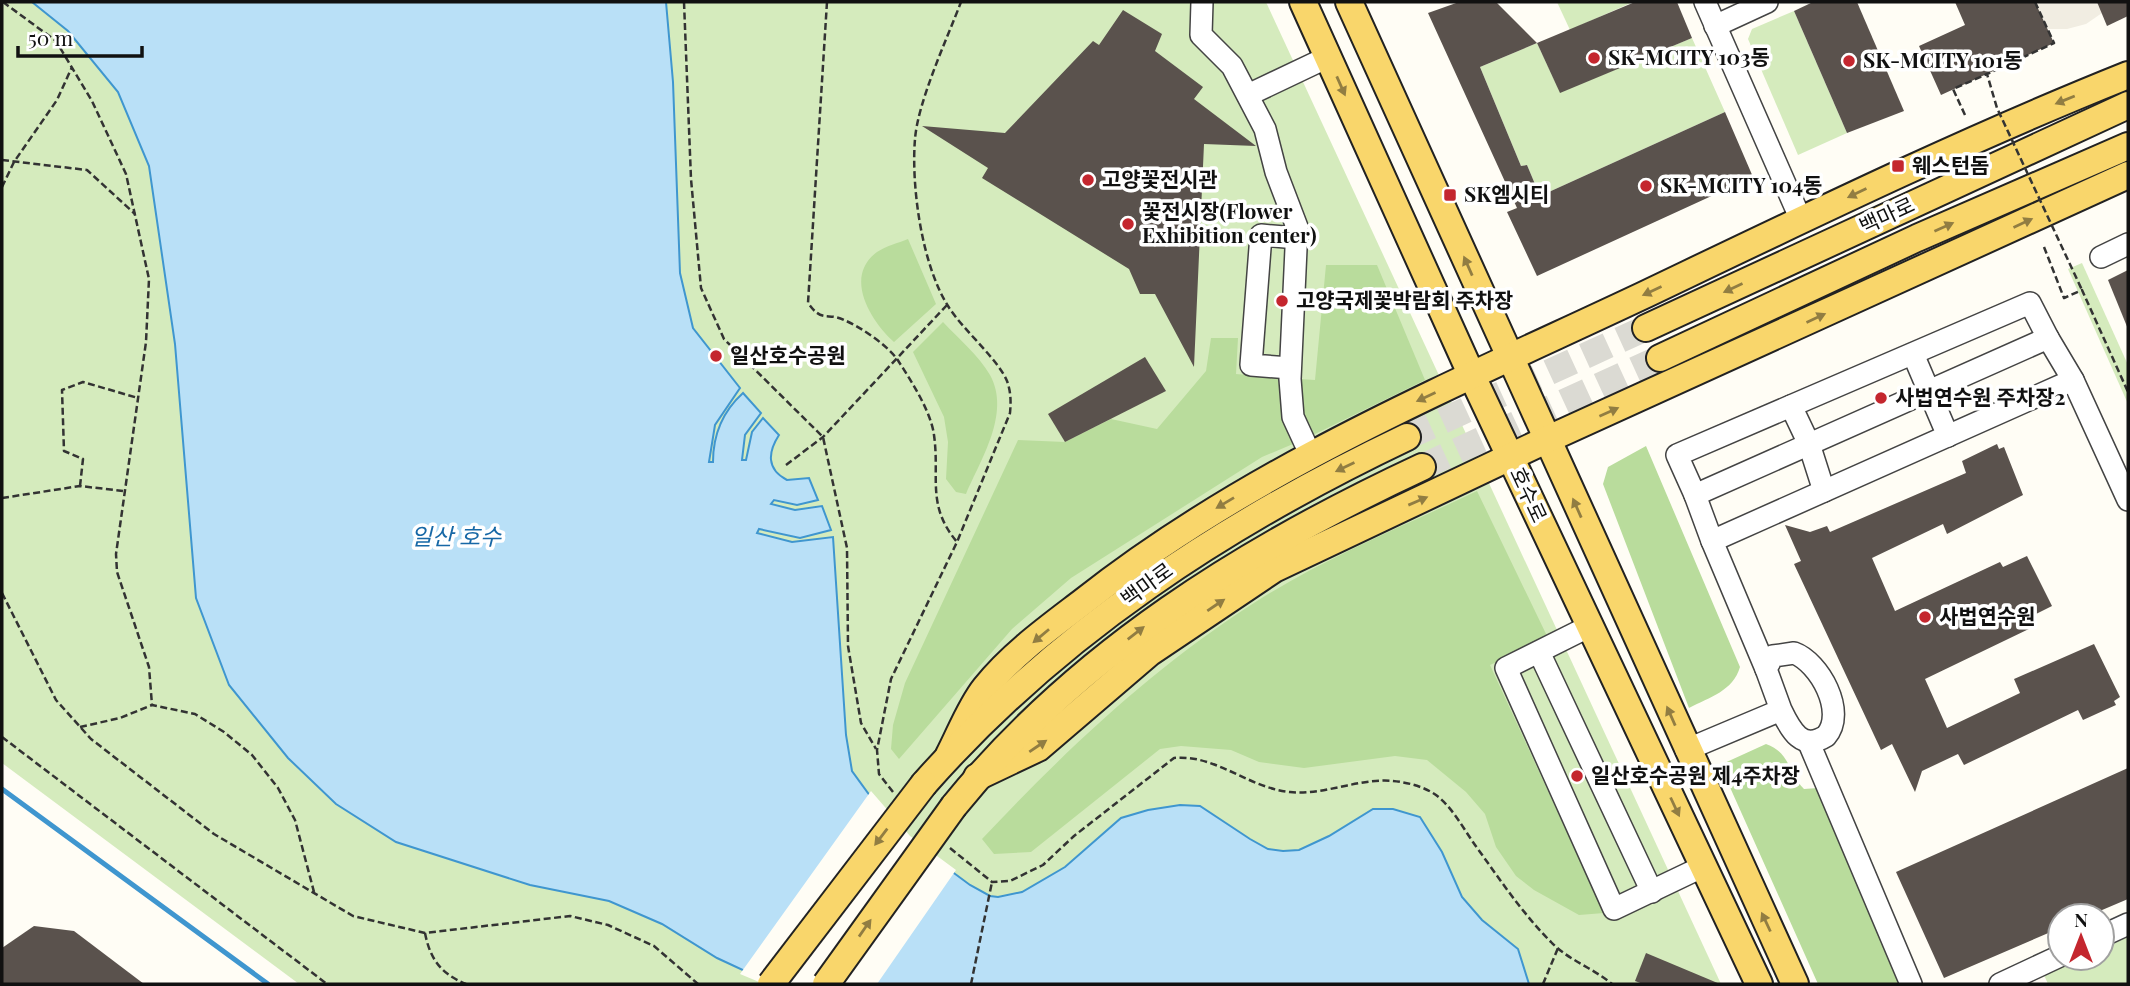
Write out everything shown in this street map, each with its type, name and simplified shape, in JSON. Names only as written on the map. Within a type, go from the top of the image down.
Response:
[{"type":"main road","name":"호수로","points":[[1303,2],[1472,376],[1759,984]]},
{"type":"main road","name":"호수로","points":[[1349,2],[1686,750],[1795,984]]},
{"type":"main road","points":[[949,755],[984,689],[1038,637],[1099,589],[1181,531],[1311,456],[1510,357],[2017,119],[2128,75]]},
{"type":"main road","name":"백마로","points":[[1646,328],[2128,105]]},
{"type":"main road","name":"백마로","points":[[1660,358],[1917,238],[2128,146]]},
{"type":"main road","points":[[977,777],[1038,748],[1149,653],[1275,569],[1546,440],[2128,175]]},
{"type":"main road","name":"백마로","points":[[771,984],[949,755],[1060,652],[1161,574],[1293,494],[1407,437]]},
{"type":"main road","name":"백마로","points":[[826,984],[977,777],[1056,700],[1178,602],[1284,536],[1422,467]]},
{"type":"lane","points":[[1202,2],[1201,35],[1231,65],[1248,95],[1265,129],[1276,172],[1297,227],[1290,368],[1293,417],[1311,456]]},
{"type":"lane","points":[[1705,2],[1801,220]]},
{"type":"lane","points":[[1715,26],[1767,2]]},
{"type":"lane","points":[[1248,95],[1328,57]]},
{"type":"lane","points":[[1290,368],[1251,365],[1261,235],[1297,238]]},
{"type":"lane","points":[[2101,257],[2128,244]]},
{"type":"lane","points":[[1911,984],[1808,743],[1794,733],[1781,710],[1678,455],[2030,303],[2073,380],[2128,500]]},
{"type":"lane","points":[[1695,495],[2048,338]]},
{"type":"lane","points":[[1913,354],[1948,436]]},
{"type":"lane","points":[[1712,541],[2073,380]]},
{"type":"lane","points":[[1791,406],[1809,444],[1824,491]]},
{"type":"lane","points":[[1590,626],[1506,668],[1614,909],[1704,866]]},
{"type":"lane","points":[[1539,652],[1652,892]]},
{"type":"lane","points":[[1766,668],[1773,656],[1786,652],[1801,655],[1816,668],[1829,698],[1833,725],[1826,736],[1808,743]]},
{"type":"lane","points":[[1686,750],[1781,710]]},
{"type":"lane","points":[[2000,984],[2046,963]]},
{"type":"path","points":[[4,2],[56,41],[92,101],[126,174],[149,279],[146,342],[116,554],[117,572],[149,667],[152,705]]},
{"type":"path","points":[[684,2],[691,179],[701,288],[724,339],[823,437],[847,548],[848,646],[860,723],[877,750]]},
{"type":"path","points":[[827,2],[808,303],[815,314],[825,318],[842,318],[898,359],[934,433],[936,499],[942,524],[957,542]]},
{"type":"path","points":[[897,796],[878,774],[877,750],[891,679],[957,542],[1006,425],[1011,396],[1007,379],[947,305],[934,280],[917,193],[915,138],[933,76],[961,2]]},
{"type":"path","points":[[1965,115],[1953,89],[2054,43],[2035,2]]},
{"type":"path","points":[[2,187],[14,162],[57,100],[72,67]]},
{"type":"path","points":[[1987,74],[1997,108],[2128,392]]},
{"type":"path","points":[[2,160],[87,170],[135,214]]},
{"type":"path","points":[[2044,247],[2064,298],[2082,290]]},
{"type":"path","points":[[786,465],[823,437],[947,305]]},
{"type":"path","points":[[80,486],[83,459],[64,451],[62,390],[83,382],[138,398]]},
{"type":"path","points":[[2,498],[80,486],[125,491]]},
{"type":"path","points":[[2,593],[56,700],[80,727],[214,834],[353,916],[425,933],[570,916],[608,925],[654,946],[698,984]]},
{"type":"path","points":[[80,727],[120,718],[152,705],[195,714],[224,732],[252,755],[278,788],[295,820],[314,892]]},
{"type":"path","points":[[2,737],[327,984]]},
{"type":"path","points":[[943,842],[992,882],[1010,881],[1043,865],[1160,766],[1174,758],[1192,757],[1264,788],[1290,792],[1314,793],[1377,781],[1419,786],[1436,795],[1454,813],[1508,891],[1558,948],[1612,984]]},
{"type":"path","points":[[971,984],[992,882]]},
{"type":"path","points":[[425,933],[429,954],[439,967],[466,984]]},
{"type":"path","points":[[1543,984],[1558,948]]},
{"type":"green space","name":"일산호수공원","points":[[2,2],[1266,2],[1721,984],[299,984],[2,763]]},
{"type":"green space","points":[[1557,2],[1633,2],[1570,30]]},
{"type":"green space","points":[[1794,11],[1847,133],[1798,155],[1748,39],[1752,29]]},
{"type":"green space","points":[[1692,38],[1725,112],[1540,196],[1527,165],[1521,166],[1480,67],[1537,43],[1560,92]]},
{"type":"green space","points":[[908,239],[936,304],[894,342],[870,311],[861,286],[862,274],[867,262],[877,252]]},
{"type":"green space","points":[[2082,263],[2128,365],[2128,404],[2068,269]]},
{"type":"green space","points":[[1326,265],[1377,265],[1425,380],[1313,435],[1303,413],[1299,379],[1315,380]]},
{"type":"green space","points":[[943,322],[980,361],[996,390],[996,420],[992,436],[966,494],[956,492],[946,479],[948,442],[944,417],[913,352]]},
{"type":"green space","points":[[1211,338],[1238,338],[1236,374],[1282,378],[1283,421],[1293,444],[1262,457],[1071,578],[1012,629],[899,759],[891,749],[893,725],[905,683],[1018,440],[1065,442],[1111,419],[1157,429],[1206,371]]},
{"type":"green space","points":[[1646,446],[1740,667],[1726,688],[1689,708],[1603,484],[1608,467]]},
{"type":"green space","points":[[1477,491],[1548,638],[1490,665],[1604,913],[1579,915],[1534,890],[1516,876],[1496,847],[1485,814],[1466,792],[1427,760],[1395,756],[1304,768],[1259,762],[1231,750],[1181,746],[1160,749],[1031,852],[994,854],[982,839],[1045,774],[1111,712],[1216,628],[1307,572]]},
{"type":"green space","points":[[1766,744],[1780,752],[1804,789],[1818,788],[1908,984],[1818,984],[1720,765]]},
{"type":"green space","points":[[2128,937],[2128,984],[2048,984],[2044,975],[2051,972],[2116,972],[2116,943]]},
{"type":"shaded area","points":[[2035,2],[2097,2],[2102,13],[2086,24],[2067,29],[2048,29]]},
{"type":"water","name":"일산 호수","points":[[32,2],[666,2],[673,82],[680,273],[693,328],[740,388],[715,425],[709,462],[713,462],[720,424],[729,408],[743,393],[761,413],[745,435],[742,460],[746,460],[752,432],[763,418],[779,435],[771,454],[775,471],[787,480],[809,478],[818,500],[797,505],[774,500],[771,504],[795,510],[822,506],[831,530],[800,538],[759,529],[757,533],[792,542],[833,537],[846,735],[852,771],[884,815],[908,839],[970,885],[990,896],[998,897],[1022,892],[1065,867],[1121,818],[1148,810],[1180,805],[1200,806],[1268,849],[1283,851],[1299,850],[1329,836],[1373,809],[1393,809],[1420,817],[1442,852],[1462,897],[1482,920],[1518,949],[1529,984],[773,984],[717,958],[662,924],[609,901],[530,885],[396,842],[336,804],[288,758],[229,685],[196,598],[175,344],[149,166],[118,92],[68,31]]},
{"type":"pier","points":[[871,791],[910,836],[956,870],[877,984],[764,984],[740,974]]},
{"type":"building","name":"SK-MCITY 104동","points":[[1459,2],[1496,2],[1537,43],[1480,67],[1521,166],[1527,165],[1540,196],[1725,112],[1753,177],[1537,276],[1507,212],[1517,208],[1428,13]]},
{"type":"building","name":"SK-MCITY 103동","points":[[1635,2],[1677,2],[1692,38],[1560,93],[1537,43]]},
{"type":"building","name":"SK-MCITY 101동","points":[[1813,2],[1857,2],[1904,111],[1847,133],[1794,11]]},
{"type":"building","points":[[1955,2],[2035,2],[2054,43],[1941,95],[1919,46],[1965,25]]},
{"type":"building","points":[[2097,2],[2128,2],[2128,16],[2107,26]]},
{"type":"building","name":"꽃전시장(Flower Exhibition center)","points":[[1123,10],[1162,34],[1155,51],[1203,87],[1194,99],[1256,146],[1204,144],[1194,367],[1155,294],[1140,294],[1129,269],[982,178],[988,168],[922,126],[1005,133],[1093,41],[1099,45]]},
{"type":"building","points":[[2128,270],[2128,329],[2108,280]]},
{"type":"building","points":[[1145,357],[1166,391],[1065,442],[1048,414]]},
{"type":"building","name":"사법연수원","points":[[1997,444],[1999,449],[2004,447],[2023,495],[1947,534],[1943,524],[1872,558],[1895,611],[2000,562],[2003,567],[2027,556],[2052,606],[2028,618],[2033,627],[1925,679],[1947,728],[2020,693],[2014,679],[2094,644],[2120,697],[2114,701],[2116,705],[2083,720],[2078,710],[1964,765],[1958,754],[1922,771],[1915,792],[1892,744],[1881,750],[1794,564],[1801,561],[1785,525],[1810,532],[1827,526],[1830,532],[1966,473],[1962,461]]},
{"type":"building","points":[[2128,768],[2128,899],[2116,904],[2046,902],[2046,934],[1944,978],[1896,872]]},
{"type":"building","points":[[34,926],[74,931],[144,984],[2,984],[2,948]]},
{"type":"building","points":[[1646,953],[1720,984],[1643,984],[1635,981]]},
{"type":"waterway","points":[[2,789],[268,984]]},
{"type":"tunnel","points":[[1407,437],[1646,328]]},
{"type":"tunnel","points":[[1422,467],[1660,358]]},
{"type":"place","name":"SK-MCITY 103동","points":[[1594,58]]},
{"type":"place","name":"SK-MCITY 101동","points":[[1849,61]]},
{"type":"place","name":"웨스턴돔","points":[[1898,166]]},
{"type":"place","name":"고양꽃전시관","points":[[1088,180]]},
{"type":"place","name":"SK-MCITY 104동","points":[[1646,186]]},
{"type":"place","name":"SK엠시티","points":[[1450,195]]},
{"type":"place","name":"꽃전시장(Flower Exhibition center)","points":[[1128,224]]},
{"type":"place","name":"고양국제꽃박람회 주차장","points":[[1282,301]]},
{"type":"place","name":"일산호수공원","points":[[716,356]]},
{"type":"place","name":"사법연수원 주차장2","points":[[1881,398]]},
{"type":"place","name":"사법연수원","points":[[1925,617]]},
{"type":"place","name":"일산호수공원 제4주차장","points":[[1577,776]]}]
